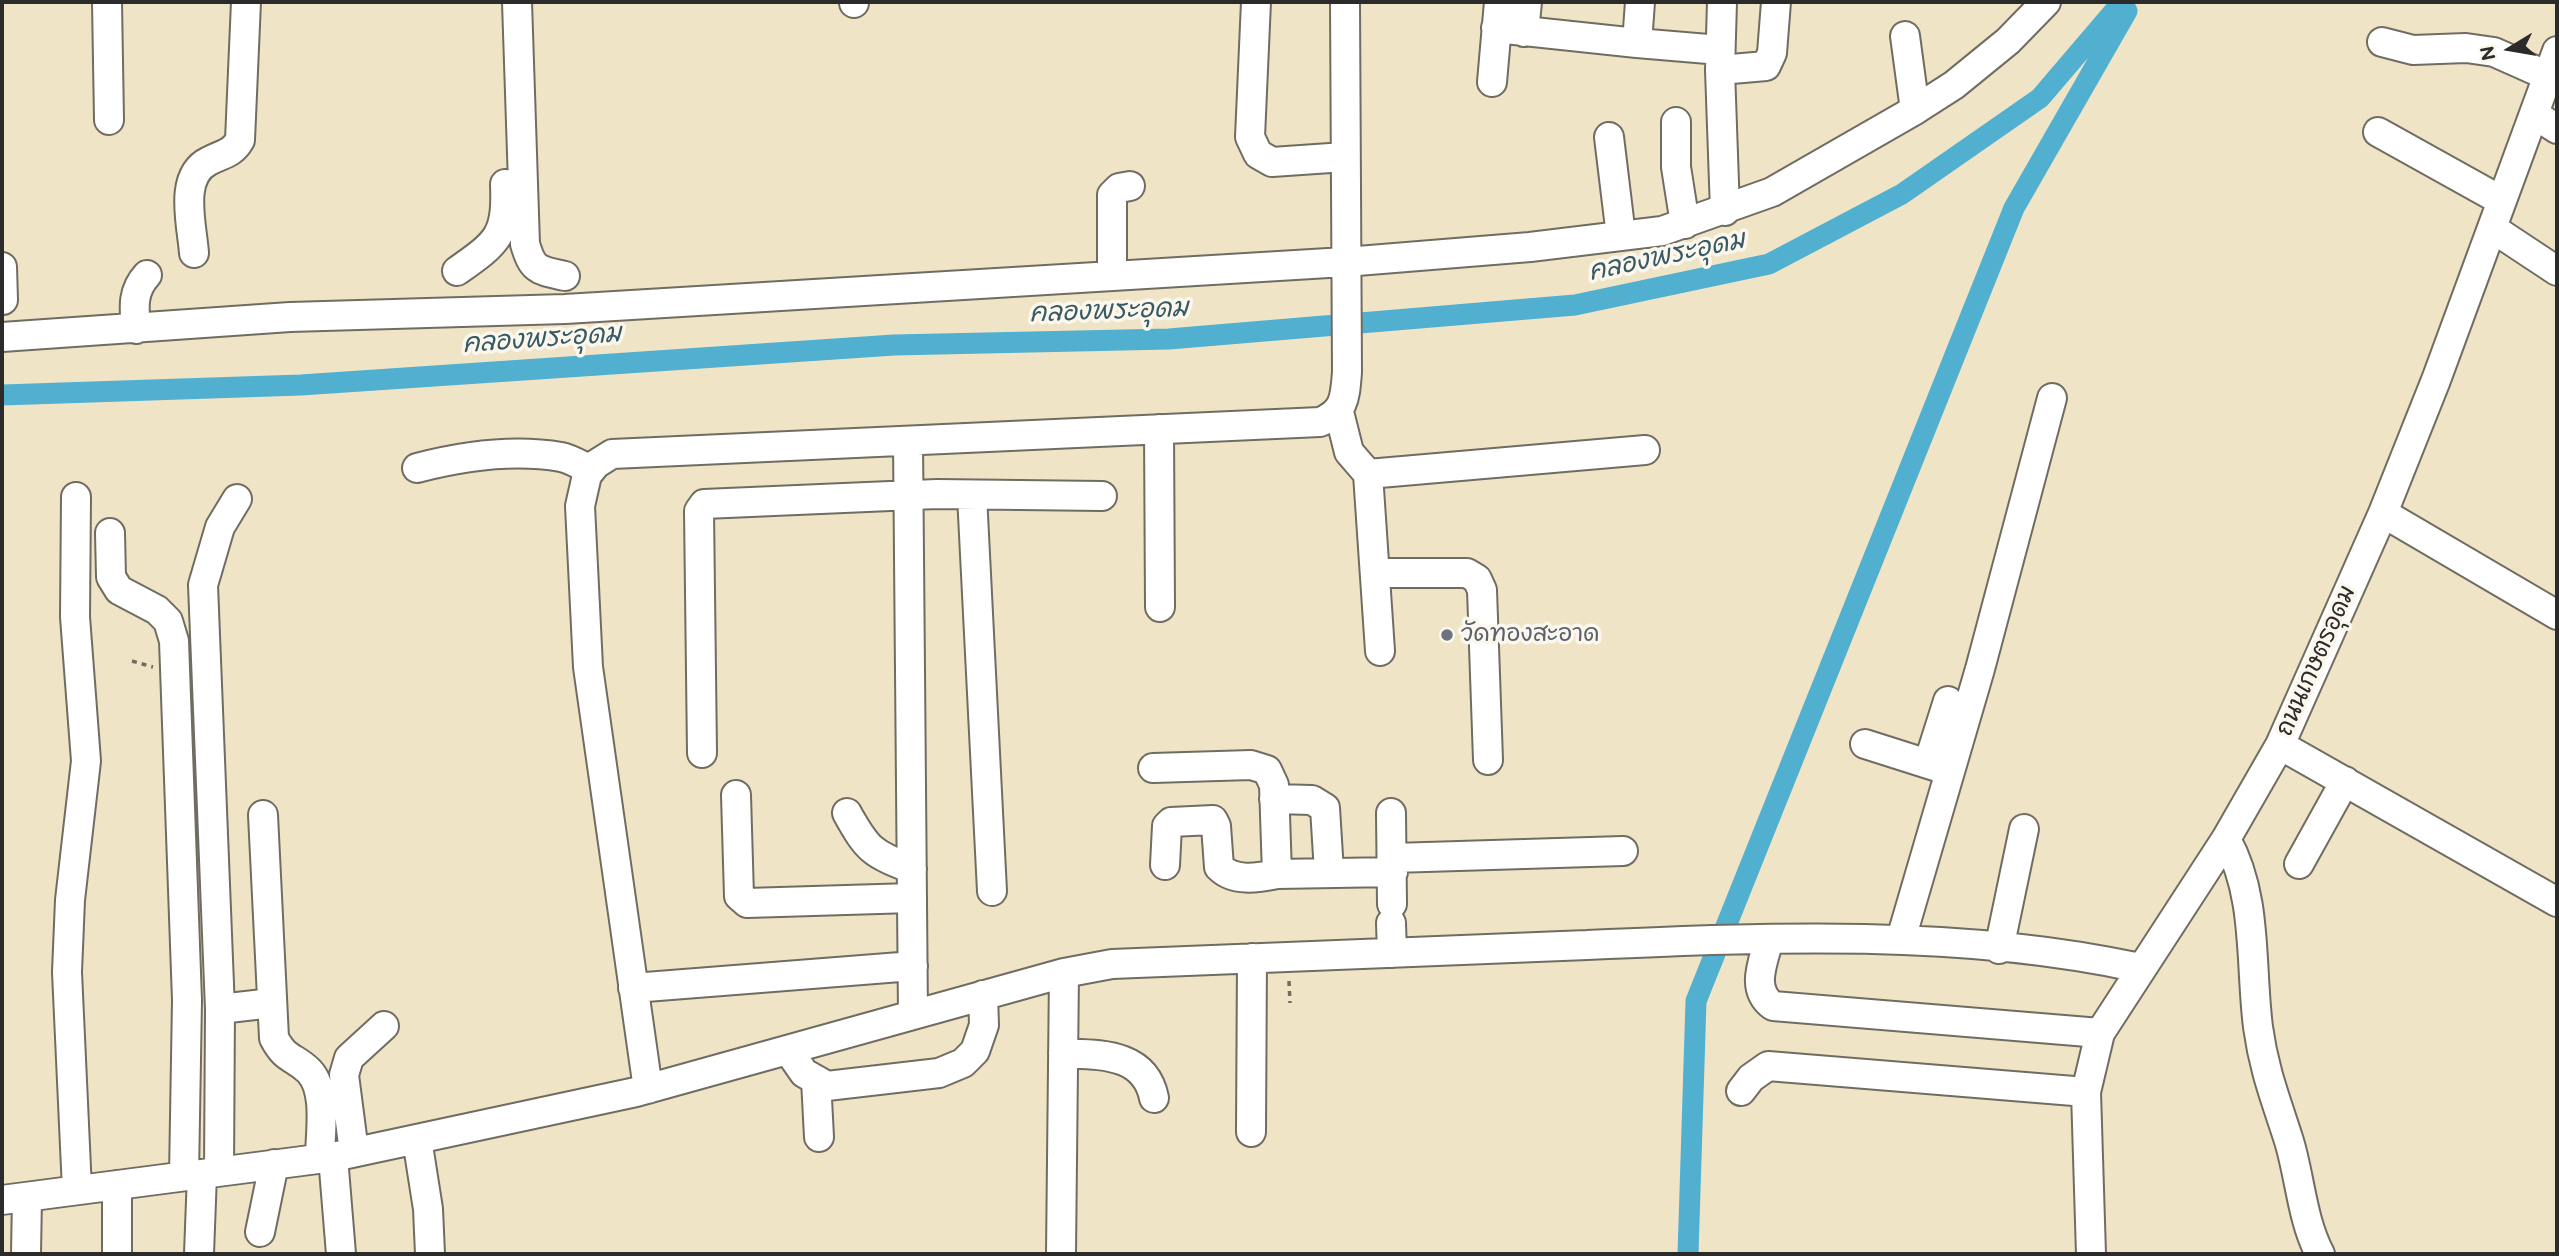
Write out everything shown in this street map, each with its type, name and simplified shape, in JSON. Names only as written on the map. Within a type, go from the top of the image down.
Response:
[{"type":"street","points":[[107,2],[109,120]]},
{"type":"street","points":[[194,253],[192,178],[198,168],[235,149],[240,140],[246,2]]},
{"type":"street","points":[[457,271],[489,248],[499,235],[506,216],[501,2]]},
{"type":"street","points":[[517,2],[525,244],[531,264],[541,271],[565,276]]},
{"type":"street","points":[[1256,2],[1250,137],[1258,154],[1272,162],[1345,157]]},
{"type":"street","points":[[648,1089],[588,667],[580,506],[582,490],[591,470],[612,454],[1320,422],[1339,412],[1344,401],[1347,372],[1345,2]]},
{"type":"street","points":[[1524,32],[1527,2]]},
{"type":"street","points":[[1637,43],[1640,2]]},
{"type":"street","points":[[1722,2],[1720,60],[1725,211]]},
{"type":"street","points":[[1492,82],[1498,15],[1524,32],[1637,43],[1720,60],[1766,66],[1772,53],[1776,2]]},
{"type":"street","points":[[2,337],[290,317],[565,309],[1112,275],[1345,273],[1662,232],[1772,192],[1915,110],[1954,85],[2008,41],[2046,2]]},
{"type":"street","points":[[1905,36],[1915,110]]},
{"type":"street","points":[[2382,42],[2413,50],[2466,48],[2553,64]]},
{"type":"street","name":"ถนนเกษตรอุดม","points":[[2091,1254],[2087,1092],[2100,1033],[2225,839],[2280,745],[2383,513],[2553,64]]},
{"type":"street","points":[[2534,114],[2557,130]]},
{"type":"street","points":[[1676,122],[1676,167],[1685,224]]},
{"type":"street","points":[[2378,132],[2502,201]]},
{"type":"street","points":[[1609,137],[1622,236]]},
{"type":"street","points":[[1112,275],[1112,195],[1119,188],[1130,186]]},
{"type":"street","points":[[2492,228],[2557,271]]},
{"type":"street","points":[[2,267],[3,300]]},
{"type":"street","points":[[136,329],[134,302],[139,284],[147,275]]},
{"type":"street","points":[[1901,939],[1939,768],[2052,398]]},
{"type":"street","points":[[1339,412],[1349,452],[1368,474],[1380,651]]},
{"type":"street","points":[[1159,429],[1160,607]]},
{"type":"street","points":[[908,441],[913,1015]]},
{"type":"street","points":[[1368,474],[1645,450]]},
{"type":"street","points":[[417,468],[458,458],[508,454],[564,457],[591,470]]},
{"type":"street","points":[[972,495],[992,891]]},
{"type":"street","points":[[702,753],[699,511],[704,504],[909,496],[1102,496]]},
{"type":"street","points":[[76,498],[75,617],[86,761],[70,900],[67,972],[77,1190]]},
{"type":"street","points":[[199,1254],[202,1174],[220,1009],[203,584],[220,527],[237,499]]},
{"type":"street","points":[[2383,513],[2557,615]]},
{"type":"street","points":[[110,533],[111,577],[119,590],[157,610],[168,621],[174,641],[187,1000],[202,1174]]},
{"type":"street","points":[[1375,573],[1467,573],[1477,579],[1482,590],[1488,760]]},
{"type":"street","points":[[1939,768],[1948,701]]},
{"type":"street","points":[[1865,744],[1939,768]]},
{"type":"street","points":[[2280,745],[2557,902]]},
{"type":"street","points":[[1153,768],[1251,765],[1267,771],[1274,785],[1277,874]]},
{"type":"street","points":[[2299,863],[2345,781]]},
{"type":"street","points":[[736,794],[739,896],[747,903],[912,898]]},
{"type":"street","points":[[1274,799],[1312,800],[1325,808],[1329,872]]},
{"type":"street","points":[[847,813],[862,841],[876,854],[912,869]]},
{"type":"street","points":[[1391,813],[1392,953]]},
{"type":"street","points":[[263,814],[274,1038],[283,1055],[309,1071],[320,1088],[336,1156]]},
{"type":"street","points":[[1166,865],[1167,826],[1171,822],[1206,819],[1213,820],[1216,826],[1219,867],[1226,874],[1243,878],[1393,865],[1623,851]]},
{"type":"street","points":[[1999,949],[2024,829]]},
{"type":"street","points":[[2225,839],[2236,858],[2244,883],[2258,1027],[2269,1087],[2289,1141],[2320,1254]]},
{"type":"street","points":[[1758,939],[1758,984],[1763,998],[1773,1006],[2100,1033]]},
{"type":"street","points":[[26,1254],[15,1198],[336,1156],[417,1139],[648,1089],[1064,973],[1112,964],[1682,941],[1901,939],[2096,959],[2140,968]]},
{"type":"street","points":[[1251,1132],[1252,958]]},
{"type":"street","points":[[633,988],[913,966]]},
{"type":"street","points":[[1061,1254],[1064,973]]},
{"type":"street","points":[[788,1050],[804,1073],[827,1086],[939,1073],[963,1063],[975,1051],[984,1025],[983,995]]},
{"type":"street","points":[[220,1009],[272,1003]]},
{"type":"street","points":[[341,1254],[336,1156],[344,1075],[349,1058],[384,1026]]},
{"type":"street","points":[[1063,1054],[1101,1055],[1130,1063],[1151,1082],[1154,1098]]},
{"type":"street","points":[[1741,1091],[1751,1078],[1768,1066],[2087,1092]]},
{"type":"street","points":[[816,1080],[819,1137]]},
{"type":"street","points":[[417,1139],[428,1209],[430,1254]]},
{"type":"street","points":[[260,1232],[274,1164]]},
{"type":"street","points":[[117,1185],[117,1254]]},
{"type":"waterway","name":"คลองพระอุดม","points":[[2,395],[301,385],[894,345],[1169,339],[1575,305],[1769,264],[1902,194],[2040,98],[2122,2]]},
{"type":"waterway","points":[[1688,1254],[1696,1001],[2014,208],[2127,11]]},
{"type":"place","name":"วัดทองสะอาด","points":[[1447,635]]}]
